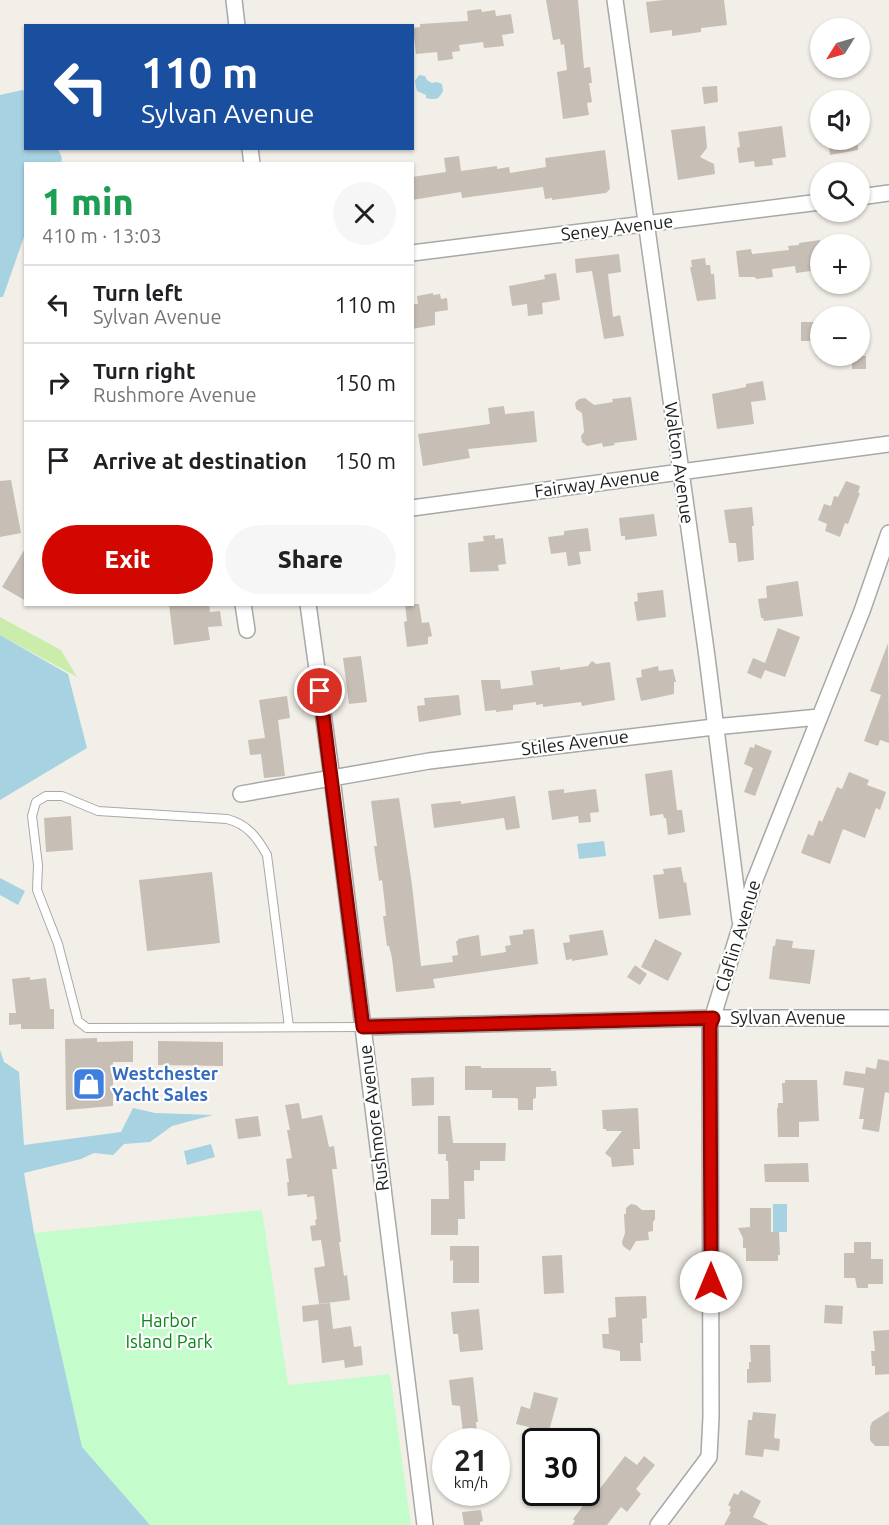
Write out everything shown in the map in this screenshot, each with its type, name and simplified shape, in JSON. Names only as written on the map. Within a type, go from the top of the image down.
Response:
[{"type":"street","points":[[234,0],[237,24]]},
{"type":"street","name":"Walton Avenue","points":[[615,0],[707,657],[714,727],[741,926]]},
{"type":"street","points":[[870,196],[889,193]]},
{"type":"street","name":"Seney Avenue","points":[[414,253],[810,203]]},
{"type":"street","name":"Fairway Avenue","points":[[414,508],[889,444]]},
{"type":"street","name":"Claflin Avenue","points":[[658,1525],[709,1457],[711,1417],[710,1026],[754,882],[862,611],[889,535]]},
{"type":"street","points":[[243,606],[247,630]]},
{"type":"street","name":"Rushmore Avenue","points":[[308,606],[332,778],[424,1525]]},
{"type":"street","name":"Stiles Avenue","points":[[241,794],[429,761],[714,727],[819,717]]},
{"type":"street","name":"Sylvan Avenue","points":[[363,1027],[713,1018],[889,1018]]},
{"type":"lane","points":[[289,1027],[267,855],[258,839],[240,823],[227,819],[98,811],[62,796],[46,795],[36,802],[32,816],[38,866],[37,890],[58,944],[78,1021],[87,1028],[363,1027]]},
{"type":"green space","points":[[0,617],[61,650],[77,677],[0,635]]},
{"type":"green space","name":"Harbor Island Park","points":[[262,1210],[288,1385],[390,1374],[411,1525],[150,1525],[82,1447],[34,1233]]},
{"type":"water","points":[[419,75],[425,76],[432,83],[442,84],[443,91],[438,98],[426,98],[426,95],[417,91],[415,81]]},
{"type":"water","points":[[24,91],[24,150],[58,150],[62,158],[61,162],[24,162],[24,237],[3,297],[0,297],[0,95]]},
{"type":"water","points":[[0,635],[68,674],[87,748],[0,800]]},
{"type":"water","points":[[604,841],[606,856],[579,859],[577,844]]},
{"type":"water","points":[[0,878],[25,891],[18,905],[0,895]]},
{"type":"water","points":[[0,1050],[4,1062],[19,1072],[24,1145],[121,1132],[133,1108],[155,1113],[213,1115],[172,1126],[150,1142],[124,1144],[113,1155],[94,1153],[81,1159],[24,1173],[34,1233],[82,1447],[150,1525],[0,1525]]},
{"type":"water","points":[[211,1144],[215,1157],[187,1165],[184,1151]]},
{"type":"water","points":[[773,1204],[787,1204],[787,1232],[773,1232]]},
{"type":"building","points":[[546,0],[578,0],[584,68],[590,67],[592,83],[589,83],[592,102],[587,103],[589,115],[563,119],[557,72],[567,70],[564,44],[561,45],[560,39],[553,40]]},
{"type":"building","points":[[724,0],[727,25],[701,28],[701,32],[672,36],[672,30],[650,33],[646,2]]},
{"type":"building","points":[[495,10],[496,16],[511,14],[514,33],[502,35],[504,46],[484,48],[483,42],[459,45],[460,51],[452,52],[453,59],[438,61],[437,52],[416,54],[414,28],[420,27],[420,24],[468,21],[467,11]]},
{"type":"building","points":[[717,86],[718,102],[704,104],[702,87]]},
{"type":"building","points":[[705,126],[707,148],[700,157],[714,164],[715,174],[678,180],[671,130]]},
{"type":"building","points":[[782,126],[786,157],[772,159],[773,165],[755,167],[754,161],[739,163],[738,132]]},
{"type":"building","points":[[605,150],[610,189],[606,193],[552,200],[552,198],[545,199],[543,187],[462,198],[461,192],[414,200],[414,177],[446,172],[444,158],[459,156],[461,171],[497,166],[497,169],[509,167],[510,173],[546,167],[545,158]]},
{"type":"building","points":[[829,150],[858,150],[830,155]]},
{"type":"building","points":[[810,241],[810,271],[796,273],[795,266],[772,269],[773,277],[756,279],[755,277],[739,277],[736,251],[751,249],[752,254],[789,250],[788,246],[799,245],[799,243]]},
{"type":"building","points":[[619,254],[621,272],[608,274],[613,317],[620,315],[624,336],[604,339],[592,271],[576,273],[575,259]]},
{"type":"building","points":[[705,258],[706,265],[710,265],[711,274],[714,274],[716,299],[697,301],[690,267],[692,267],[691,260]]},
{"type":"building","points":[[556,273],[560,300],[542,303],[543,314],[528,316],[527,304],[512,306],[509,286],[545,279],[544,275]]},
{"type":"building","points":[[433,293],[433,295],[440,294],[441,299],[447,298],[448,310],[435,312],[435,325],[414,329],[414,304],[418,304],[417,296]]},
{"type":"building","points":[[801,322],[810,322],[810,341],[801,341]]},
{"type":"building","points":[[852,366],[866,366],[866,369],[852,369]]},
{"type":"building","points":[[763,381],[766,400],[751,402],[754,424],[717,429],[712,394]]},
{"type":"building","points":[[631,397],[637,440],[603,447],[602,443],[587,446],[582,442],[581,436],[584,432],[582,413],[576,409],[575,403],[579,399],[585,398],[594,405],[613,402],[612,399]]},
{"type":"building","points":[[504,406],[505,414],[534,411],[537,442],[468,449],[470,458],[423,466],[418,434],[490,424],[488,408]]},
{"type":"building","points":[[11,480],[21,533],[0,537],[0,481]]},
{"type":"building","points":[[846,481],[860,486],[858,493],[860,493],[848,524],[845,523],[840,537],[825,531],[827,524],[818,520],[824,504],[831,506],[834,496],[838,497]]},
{"type":"building","points":[[752,507],[754,560],[738,562],[736,543],[729,543],[724,510]]},
{"type":"building","points":[[654,514],[657,536],[625,540],[625,536],[621,536],[619,518]]},
{"type":"building","points":[[588,528],[591,551],[579,552],[581,564],[568,566],[566,552],[551,554],[548,537],[564,535],[564,531]]},
{"type":"building","points":[[495,535],[495,539],[503,538],[506,564],[498,565],[499,571],[470,572],[468,543],[484,541],[483,536]]},
{"type":"building","points":[[24,550],[24,600],[2,587]]},
{"type":"building","points":[[798,581],[803,616],[764,621],[761,618],[758,599],[767,598],[766,586]]},
{"type":"building","points":[[663,590],[666,617],[637,621],[634,602],[638,601],[637,593]]},
{"type":"building","points":[[419,604],[422,623],[429,622],[432,636],[428,637],[428,644],[407,647],[404,622],[407,621],[405,606]]},
{"type":"building","points":[[169,606],[209,606],[210,612],[220,611],[222,626],[208,627],[210,640],[174,645]]},
{"type":"building","points":[[778,628],[800,637],[785,677],[765,670],[761,679],[747,673],[753,658],[765,663]]},
{"type":"building","points":[[888,643],[889,743],[880,740],[878,746],[864,741],[881,695],[870,691]]},
{"type":"building","points":[[361,656],[367,702],[349,704],[343,658]]},
{"type":"building","points":[[592,661],[596,664],[610,662],[615,700],[582,706],[581,702],[543,707],[543,704],[536,705],[536,702],[513,705],[513,710],[485,711],[481,680],[500,680],[501,689],[533,685],[531,671],[588,666]]},
{"type":"building","points":[[658,666],[659,671],[673,669],[676,682],[674,682],[674,694],[641,701],[636,678],[642,677],[641,670]]},
{"type":"building","points":[[459,695],[461,715],[419,722],[417,706],[425,705],[424,698]]},
{"type":"building","points":[[287,696],[290,718],[278,720],[285,776],[264,778],[261,754],[250,755],[248,740],[265,738],[259,700]]},
{"type":"building","points":[[755,744],[772,751],[755,796],[744,792],[753,768],[744,764],[750,747],[754,748]]},
{"type":"building","points":[[672,770],[677,810],[682,810],[685,832],[668,835],[666,818],[663,814],[650,816],[645,774]]},
{"type":"building","points":[[849,772],[869,780],[867,785],[886,792],[880,810],[876,808],[865,838],[843,829],[830,864],[801,853],[808,834],[813,836],[819,820],[822,822],[837,787],[842,789]]},
{"type":"building","points":[[564,789],[564,793],[596,789],[599,812],[590,813],[591,822],[579,823],[578,816],[552,820],[548,791]]},
{"type":"building","points":[[515,796],[520,828],[506,830],[504,818],[434,828],[431,804],[461,801],[461,804]]},
{"type":"building","points":[[399,798],[421,966],[453,962],[452,956],[458,955],[456,941],[458,939],[479,935],[481,956],[506,952],[505,946],[511,945],[509,936],[523,934],[523,930],[534,929],[538,964],[433,979],[435,988],[396,992],[383,916],[386,916],[385,905],[374,846],[377,846],[371,801]]},
{"type":"building","points":[[71,816],[73,850],[46,852],[44,818]]},
{"type":"building","points":[[681,867],[684,883],[686,882],[691,915],[659,919],[653,875],[664,874],[663,869]]},
{"type":"building","points":[[212,872],[220,943],[147,951],[139,880]]},
{"type":"building","points":[[603,930],[608,955],[566,960],[563,943],[570,942],[569,935]]},
{"type":"building","points":[[655,939],[682,953],[668,981],[641,967]]},
{"type":"building","points":[[776,939],[793,941],[792,948],[815,950],[810,984],[769,979]]},
{"type":"building","points":[[635,965],[647,974],[640,985],[627,977]]},
{"type":"building","points":[[30,977],[30,980],[46,978],[50,1009],[54,1009],[54,1029],[21,1029],[21,1024],[9,1025],[9,1013],[16,1013],[12,979]]},
{"type":"building","name":"Westchester Yacht Sales","points":[[97,1038],[97,1042],[133,1041],[133,1062],[113,1062],[113,1106],[66,1110],[65,1039]]},
{"type":"building","points":[[158,1041],[223,1042],[223,1066],[158,1065]]},
{"type":"building","points":[[878,1059],[889,1061],[889,1093],[885,1092],[879,1132],[862,1129],[864,1119],[859,1119],[864,1088],[843,1085],[845,1071],[865,1074],[866,1067],[876,1069]]},
{"type":"building","points":[[465,1066],[551,1068],[551,1071],[556,1071],[557,1086],[536,1087],[533,1110],[518,1110],[518,1099],[516,1098],[492,1098],[492,1090],[465,1090]]},
{"type":"building","points":[[434,1077],[434,1105],[412,1106],[411,1078]]},
{"type":"building","points":[[785,1080],[817,1080],[819,1121],[799,1122],[799,1137],[778,1137],[777,1108],[778,1103],[783,1103],[782,1083],[785,1083]]},
{"type":"building","points":[[299,1103],[302,1119],[322,1115],[329,1147],[334,1146],[337,1169],[332,1169],[341,1242],[339,1242],[350,1300],[319,1304],[314,1268],[325,1266],[321,1240],[312,1241],[310,1226],[316,1225],[315,1220],[317,1219],[314,1196],[307,1197],[307,1194],[288,1196],[286,1159],[292,1158],[285,1105]]},
{"type":"building","points":[[638,1108],[640,1149],[633,1149],[634,1165],[612,1167],[611,1158],[605,1153],[622,1131],[603,1129],[602,1110]]},
{"type":"building","points":[[258,1116],[261,1136],[238,1139],[235,1119]]},
{"type":"building","points":[[438,1116],[450,1116],[453,1143],[506,1143],[505,1161],[480,1161],[480,1170],[474,1170],[474,1181],[464,1181],[465,1219],[458,1219],[458,1235],[431,1235],[431,1199],[449,1199],[448,1161],[446,1161],[446,1154],[438,1154]]},
{"type":"building","points":[[808,1163],[809,1182],[765,1182],[764,1164]]},
{"type":"building","points":[[631,1204],[642,1210],[655,1210],[655,1219],[653,1231],[648,1232],[649,1240],[636,1241],[630,1251],[623,1246],[622,1242],[625,1233],[624,1214],[626,1214],[626,1208]]},
{"type":"building","points":[[750,1208],[771,1208],[771,1232],[779,1232],[778,1261],[746,1261],[746,1248],[743,1248],[743,1238],[738,1228],[750,1227]]},
{"type":"building","points":[[854,1242],[871,1242],[871,1259],[883,1259],[883,1284],[868,1284],[868,1288],[857,1288],[855,1278],[844,1278],[844,1253],[854,1253]]},
{"type":"building","points":[[450,1246],[479,1246],[479,1283],[453,1283],[453,1260],[450,1261]]},
{"type":"building","points":[[562,1255],[564,1293],[544,1294],[542,1256]]},
{"type":"building","points":[[646,1296],[647,1318],[642,1319],[641,1361],[620,1361],[620,1351],[603,1348],[602,1334],[609,1334],[608,1318],[616,1317],[615,1297]]},
{"type":"building","points":[[330,1303],[333,1329],[351,1326],[354,1347],[361,1346],[363,1365],[345,1368],[344,1360],[322,1363],[318,1320],[303,1322],[302,1306]]},
{"type":"building","points":[[825,1305],[843,1306],[842,1324],[824,1323]]},
{"type":"building","points":[[479,1309],[483,1350],[460,1352],[458,1334],[453,1334],[451,1312]]},
{"type":"building","points":[[889,1330],[889,1374],[875,1375],[871,1351],[875,1351],[873,1331]]},
{"type":"building","points":[[750,1345],[770,1345],[771,1382],[747,1383],[747,1369],[751,1362]]},
{"type":"building","points":[[473,1377],[478,1422],[476,1422],[477,1428],[462,1428],[460,1406],[452,1405],[449,1380]]},
{"type":"building","points":[[534,1392],[558,1398],[550,1428],[529,1428],[516,1424],[521,1406],[530,1409]]},
{"type":"building","points":[[889,1411],[889,1446],[875,1446],[870,1440],[872,1422]]},
{"type":"building","points":[[753,1412],[776,1414],[774,1438],[780,1439],[779,1451],[764,1449],[763,1457],[745,1455],[748,1420],[752,1420]]},
{"type":"building","points":[[625,1456],[637,1465],[644,1456],[655,1465],[636,1489],[641,1494],[627,1512],[621,1507],[607,1525],[572,1525],[575,1521],[573,1519],[583,1506],[600,1506],[600,1488]]},
{"type":"building","points":[[741,1490],[761,1501],[753,1517],[769,1525],[724,1525],[731,1512],[729,1511],[731,1507],[728,1505],[734,1493],[738,1495]]},
{"type":"building","points":[[481,1510],[483,1521],[480,1525],[464,1525],[462,1512]]},
{"type":"place","name":"Westchester Yacht Sales","points":[[89,1084]]},
{"type":"route","points":[[320,691],[363,1027],[713,1018],[710,1026],[711,1282]]}]
